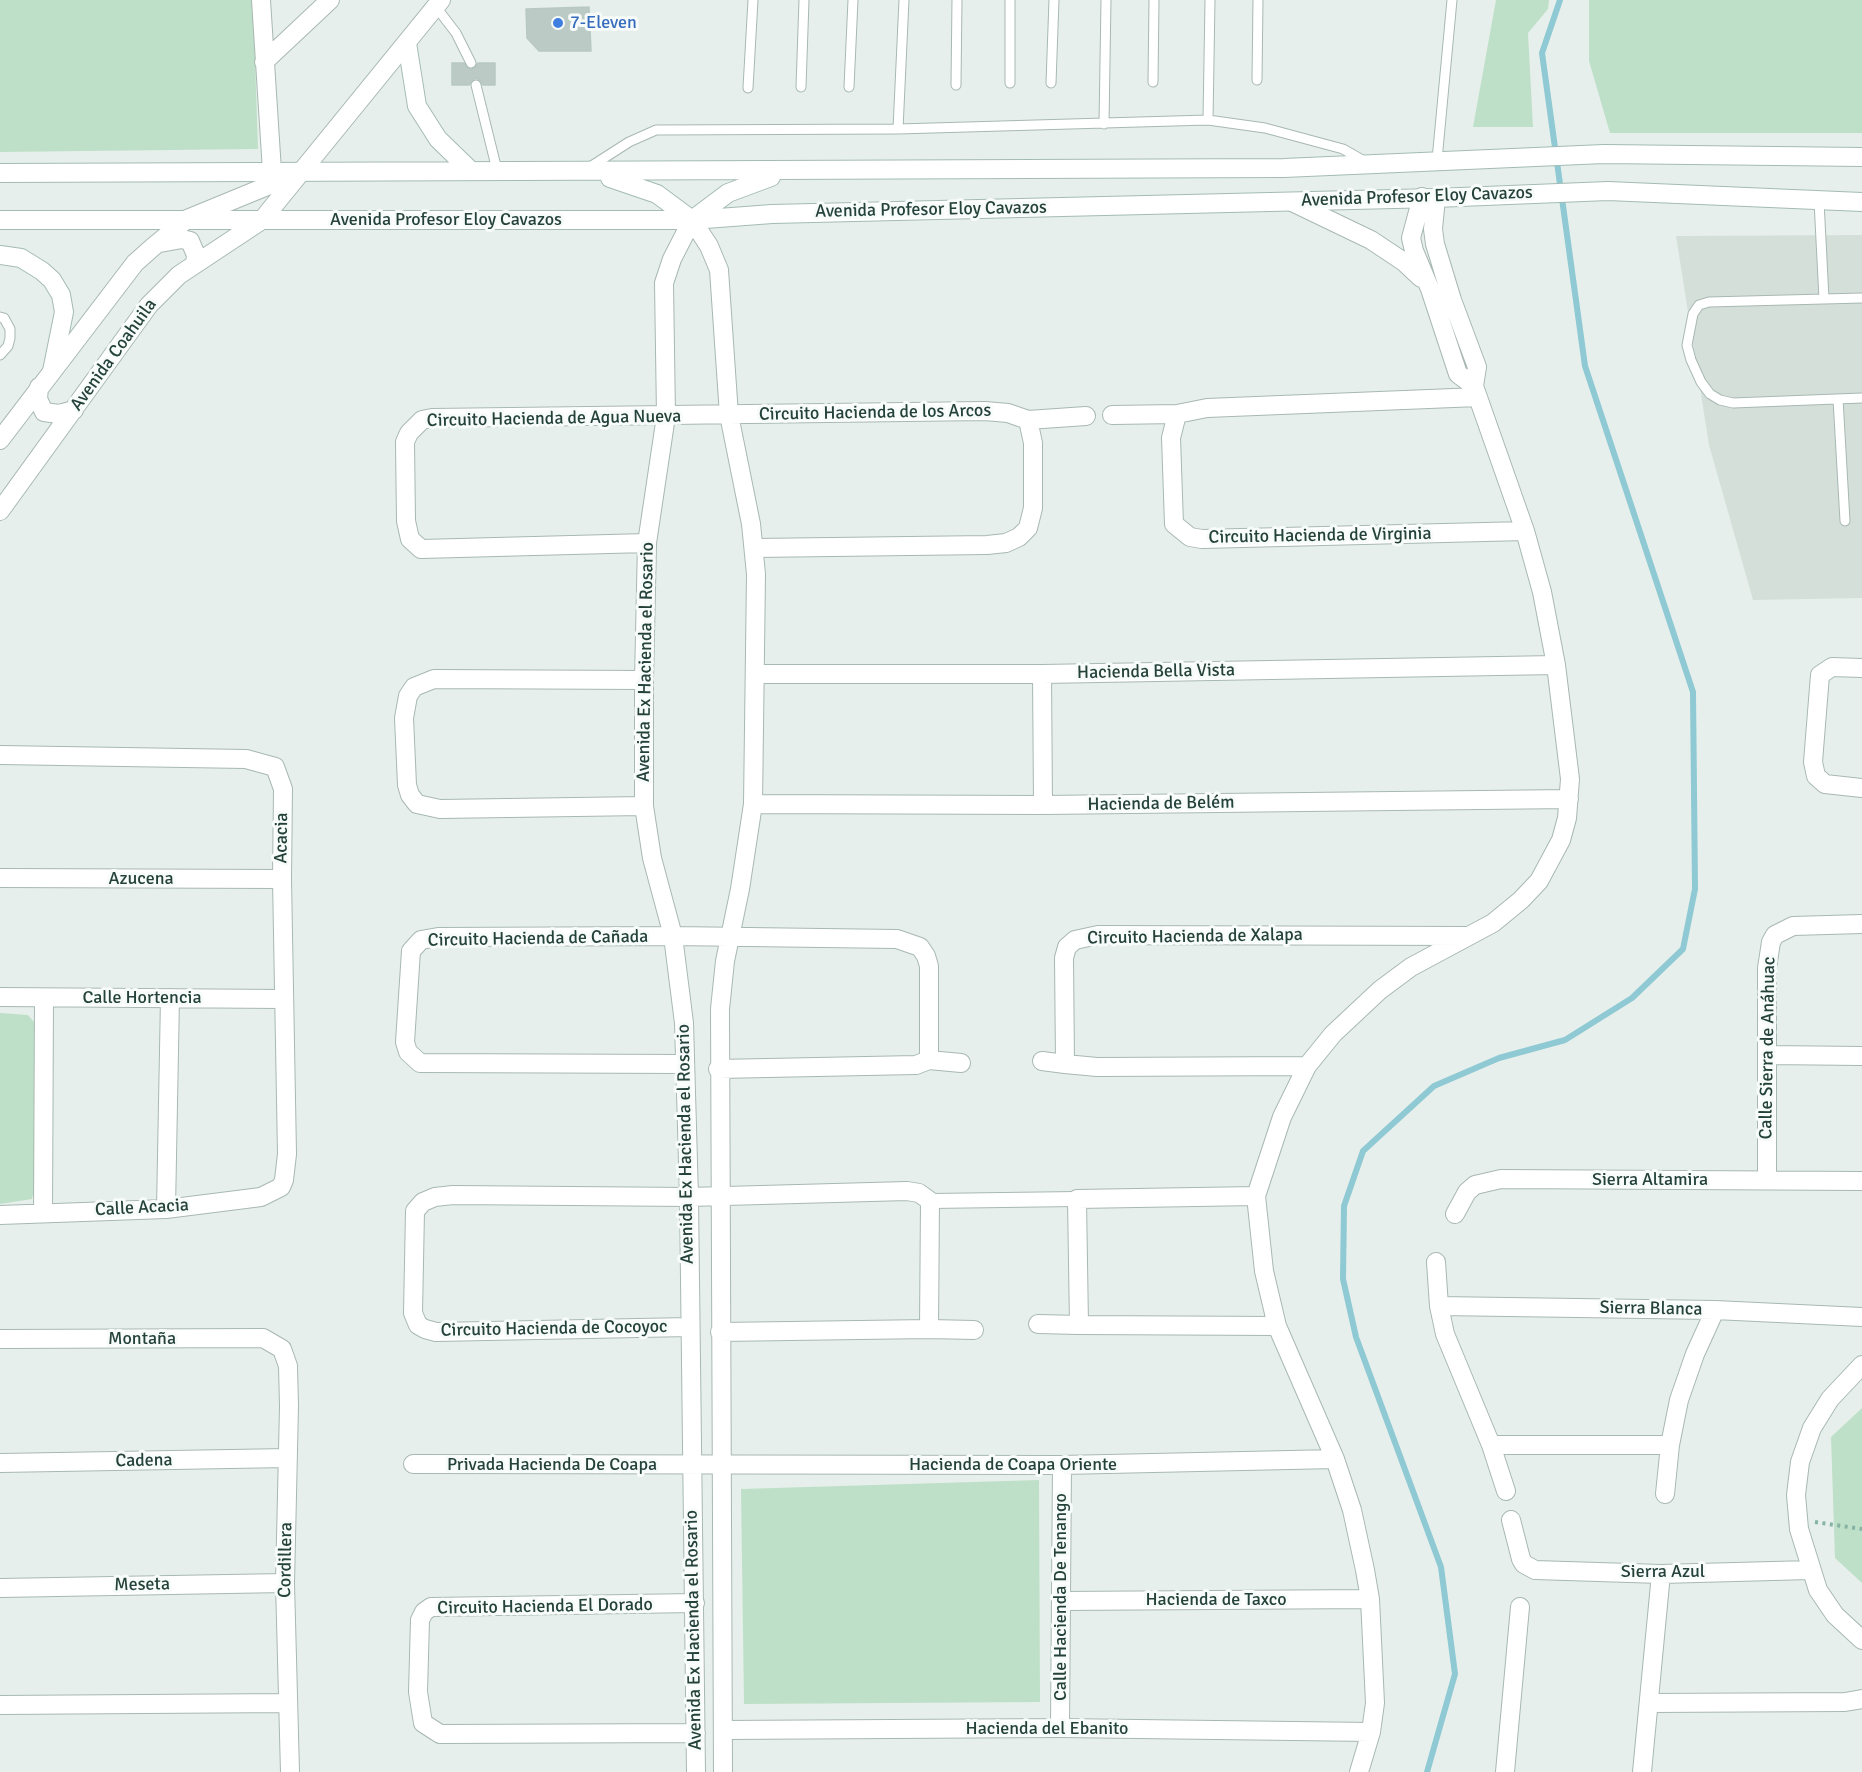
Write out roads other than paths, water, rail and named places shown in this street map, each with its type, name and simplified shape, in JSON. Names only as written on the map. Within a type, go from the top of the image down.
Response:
[{"type":"street","points":[[261,0],[272,171]]},
{"type":"street","points":[[264,62],[330,0]]},
{"type":"street","name":"Avenida Coahuila","points":[[0,512],[7,492],[74,410],[149,305],[195,264],[262,220],[439,3]]},
{"type":"street","points":[[406,43],[417,106],[438,139],[470,170]]},
{"type":"street","name":"Avenida Profesor Eloy Cavazos","points":[[0,173],[1284,168],[1491,157],[1604,154],[1862,157]]},
{"type":"street","points":[[583,172],[620,180],[657,194],[692,220],[712,203],[744,185],[802,171]]},
{"type":"street","name":"Avenida Coahuila","points":[[0,440],[135,264],[157,243],[187,219],[301,172]]},
{"type":"street","name":"Avenida Profesor Eloy Cavazos","points":[[1,220],[692,220],[772,214],[1292,202],[1608,191],[1862,202]]},
{"type":"street","points":[[1429,197],[1411,238],[1414,251],[1430,289],[1458,374],[1476,392]]},
{"type":"street","points":[[1359,1772],[1371,1732],[1375,1671],[1370,1599],[1352,1510],[1335,1458],[1277,1326],[1264,1272],[1256,1196],[1282,1118],[1307,1066],[1333,1034],[1380,990],[1411,967],[1470,936],[1507,912],[1539,881],[1561,840],[1569,799],[1569,762],[1556,665],[1542,592],[1525,531],[1476,392],[1477,367],[1452,300],[1435,244],[1429,197]]},
{"type":"street","points":[[1292,202],[1353,230],[1390,252],[1417,272],[1430,289]]},
{"type":"street","name":"Avenida Ex Hacienda el Rosario","points":[[696,1772],[689,1197],[683,1001],[673,936],[652,858],[644,806],[647,543],[666,416],[664,283],[672,259],[692,220],[710,246],[718,270],[729,415],[754,548],[756,674],[753,804],[720,1000],[718,1069],[723,1772]]},
{"type":"street","points":[[157,243],[182,238],[190,241],[196,255],[195,264]]},
{"type":"street","points":[[0,255],[21,258],[42,271],[52,280],[61,295],[64,312],[52,371]]},
{"type":"street","points":[[39,387],[38,399],[44,412],[59,414],[74,410]]},
{"type":"street","points":[[1112,415],[1177,414],[1207,408],[1476,392]]},
{"type":"street","name":"Circuito Hacienda de los Arcos","points":[[729,415],[985,411],[1008,413],[1028,420],[1086,416]]},
{"type":"street","name":"Circuito Hacienda de Virginia","points":[[1177,414],[1171,438],[1172,517],[1179,531],[1190,537],[1202,539],[1525,531]]},
{"type":"street","name":"Circuito Hacienda de Agua Nueva","points":[[647,543],[421,549],[410,539],[407,529],[405,442],[414,425],[432,418],[729,415]]},
{"type":"street","points":[[754,548],[987,545],[1019,537],[1028,528],[1033,508],[1033,443],[1028,420]]},
{"type":"street","name":"Hacienda Bella Vista","points":[[756,674],[1042,674],[1556,665]]},
{"type":"street","points":[[1862,668],[1832,667],[1820,675],[1813,762],[1816,776],[1825,784],[1862,788]]},
{"type":"street","points":[[1042,674],[1043,805]]},
{"type":"street","points":[[644,680],[434,679],[414,687],[405,704],[404,718],[407,785],[410,795],[417,804],[440,809],[644,806]]},
{"type":"street","name":"Acacia","points":[[0,755],[246,759],[267,763],[275,767],[280,774],[283,789],[283,999],[287,1154],[285,1179],[280,1186]]},
{"type":"street","name":"Hacienda de Belém","points":[[753,804],[1043,805],[1569,799]]},
{"type":"street","name":"Azucena","points":[[0,878],[282,879]]},
{"type":"street","name":"Calle Sierra de Anáhuac","points":[[1767,1180],[1767,968],[1769,951],[1775,935],[1793,926],[1862,924]]},
{"type":"street","name":"Circuito Hacienda de Cañada","points":[[685,1064],[430,1065],[413,1059],[405,1042],[411,951],[421,940],[438,937],[673,936],[897,939],[920,946],[929,966],[929,1060]]},
{"type":"street","name":"Circuito Hacienda de Xalapa","points":[[1065,1064],[1064,958],[1067,947],[1075,940],[1086,936],[1470,936]]},
{"type":"street","name":"Calle Hortencia","points":[[0,997],[283,999]]},
{"type":"street","points":[[43,1213],[44,998]]},
{"type":"street","points":[[166,1209],[170,998]]},
{"type":"street","points":[[1768,1056],[1862,1056]]},
{"type":"street","points":[[718,1069],[916,1065],[929,1060],[961,1063]]},
{"type":"street","points":[[1042,1061],[1097,1067],[1307,1066]]},
{"type":"street","name":"Sierra Altamira","points":[[1455,1214],[1467,1192],[1487,1181],[1862,1181]]},
{"type":"street","name":"Calle Acacia","points":[[0,1215],[166,1209],[261,1197],[280,1186]]},
{"type":"street","name":"Circuito Hacienda de Cocoyoc","points":[[689,1327],[436,1332],[418,1324],[412,1313],[416,1211],[423,1202],[435,1197],[465,1195],[689,1197],[907,1191],[919,1193],[930,1201]]},
{"type":"street","points":[[929,1329],[930,1201],[1256,1196]]},
{"type":"street","points":[[1077,1199],[1079,1325]]},
{"type":"street","points":[[1436,1262],[1439,1306],[1445,1334],[1491,1445],[1506,1491]]},
{"type":"street","name":"Sierra Blanca","points":[[1439,1306],[1714,1310],[1862,1317]]},
{"type":"street","points":[[1665,1494],[1670,1445],[1685,1379],[1714,1310]]},
{"type":"street","points":[[1038,1324],[1277,1326]]},
{"type":"street","points":[[720,1332],[974,1330]]},
{"type":"street","name":"Montaña","points":[[0,1339],[263,1338],[282,1349]]},
{"type":"street","name":"Cordillera","points":[[282,1349],[288,1366],[285,1583],[290,1772]]},
{"type":"street","points":[[1862,1365],[1830,1399],[1812,1428],[1800,1462],[1797,1495],[1799,1519],[1810,1570],[1818,1590],[1835,1615],[1862,1640]]},
{"type":"street","points":[[1491,1445],[1670,1445]]},
{"type":"street","name":"Cadena","points":[[0,1463],[288,1458]]},
{"type":"street","name":"Hacienda de Coapa Oriente","points":[[692,1466],[1062,1466],[1335,1458]]},
{"type":"street","name":"Privada Hacienda De Coapa","points":[[413,1464],[692,1466]]},
{"type":"street","name":"Calle Hacienda De Tenango","points":[[1060,1728],[1062,1466]]},
{"type":"street","name":"Sierra Azul","points":[[1511,1520],[1521,1558],[1524,1564],[1535,1570],[1661,1574],[1810,1570]]},
{"type":"street","points":[[1642,1772],[1661,1574]]},
{"type":"street","name":"Meseta","points":[[0,1588],[285,1583]]},
{"type":"street","name":"Hacienda de Taxco","points":[[1061,1601],[1370,1599]]},
{"type":"street","name":"Circuito Hacienda El Dorado","points":[[695,1603],[431,1608],[424,1612],[420,1620],[418,1692],[423,1723],[440,1734],[696,1733]]},
{"type":"street","points":[[1505,1772],[1520,1607]]},
{"type":"street","points":[[1649,1703],[1816,1702],[1862,1699]]},
{"type":"street","points":[[0,1705],[288,1703]]},
{"type":"street","name":"Hacienda del Ebanito","points":[[723,1730],[1060,1728],[1371,1732]]},
{"type":"lane","points":[[748,88],[753,0]]},
{"type":"lane","points":[[801,87],[804,0]]},
{"type":"lane","points":[[849,87],[853,0]]},
{"type":"lane","points":[[898,129],[904,0]]},
{"type":"lane","points":[[956,85],[957,0]]},
{"type":"lane","points":[[1010,0],[1010,83]]},
{"type":"lane","points":[[1051,83],[1054,0]]},
{"type":"lane","points":[[1104,124],[1106,0]]},
{"type":"lane","points":[[1153,82],[1154,0]]},
{"type":"lane","points":[[1208,120],[1210,0]]},
{"type":"lane","points":[[1257,80],[1258,0]]},
{"type":"lane","points":[[1437,160],[1452,0]]},
{"type":"lane","points":[[439,3],[471,63]]},
{"type":"lane","points":[[476,85],[497,170]]},
{"type":"lane","points":[[583,172],[629,142],[656,130],[898,129],[1208,120],[1264,128],[1343,149],[1369,164]]},
{"type":"lane","points":[[1819,201],[1824,299]]},
{"type":"lane","points":[[1862,298],[1703,303],[1693,314],[1688,345],[1690,360],[1701,382],[1710,394],[1720,400],[1733,403],[1862,398]]},
{"type":"lane","points":[[0,316],[4,318],[10,329],[10,338],[9,346],[0,355]]},
{"type":"lane","points":[[1838,399],[1845,521]]},
{"type":"waterway","points":[[1427,1772],[1455,1674],[1441,1567],[1356,1337],[1343,1279],[1344,1206],[1363,1151],[1434,1086],[1499,1058],[1565,1040],[1632,998],[1683,949],[1695,889],[1693,692],[1585,366],[1542,53],[1560,0]]},
{"type":"place","name":"7-Eleven","points":[[558,23]]}]
